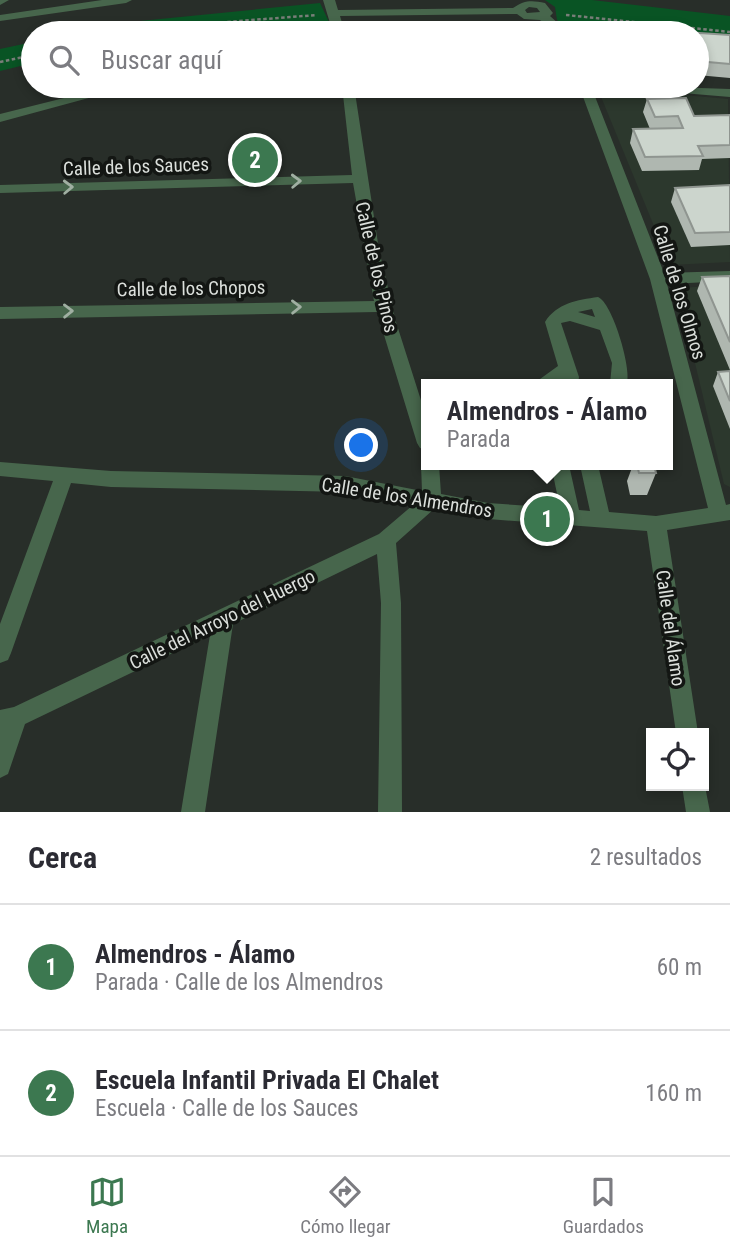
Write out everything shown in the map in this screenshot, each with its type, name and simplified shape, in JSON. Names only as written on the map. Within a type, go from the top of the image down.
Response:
[{"type":"street","points":[[0,19],[126,0]]},
{"type":"street","points":[[329,0],[337,21]]},
{"type":"street","points":[[335,13],[518,11],[520,6],[531,3],[545,8],[542,15],[545,21]]},
{"type":"street","points":[[542,15],[549,21]]},
{"type":"street","points":[[709,91],[730,93]]},
{"type":"street","points":[[0,118],[73,98]]},
{"type":"street","name":"Calle de los Pinos","points":[[349,98],[358,179],[383,306],[421,427]]},
{"type":"street","name":"Calle de los Olmos","points":[[590,98],[658,279],[725,513]]},
{"type":"street","name":"Calle de los Sauces","points":[[0,189],[358,179]]},
{"type":"street","points":[[658,279],[730,276]]},
{"type":"street","name":"Calle de los Chopos","points":[[0,313],[383,306]]},
{"type":"street","points":[[568,377],[553,322],[559,315],[570,315],[606,326],[622,379]]},
{"type":"street","name":"Calle de los Almendros","points":[[0,469],[65,476],[345,484],[488,511],[656,524],[725,513]]},
{"type":"street","points":[[430,470],[432,499]]},
{"type":"street","points":[[561,470],[572,517]]},
{"type":"street","points":[[590,470],[601,520]]},
{"type":"street","points":[[0,653],[65,476]]},
{"type":"street","name":"Calle del Arroyo del Huergo","points":[[8,719],[386,540],[432,499]]},
{"type":"street","name":"Calle del Álamo","points":[[656,524],[686,728]]},
{"type":"street","points":[[386,540],[391,603],[390,812]]},
{"type":"street","points":[[193,812],[223,618]]},
{"type":"street","points":[[0,766],[8,719]]},
{"type":"street","points":[[695,791],[698,812]]},
{"type":"path","points":[[238,21],[335,13]]},
{"type":"path","points":[[542,15],[608,21]]},
{"type":"path","points":[[709,30],[730,32]]},
{"type":"path","points":[[0,62],[21,58]]},
{"type":"shaded area","points":[[602,98],[728,99],[730,262],[670,265]]},
{"type":"shaded area","points":[[730,285],[730,487],[724,484],[677,288]]},
{"type":"green space","points":[[545,0],[592,0],[730,16],[730,41],[709,36],[709,21],[558,21],[555,7]]},
{"type":"green space","points":[[320,3],[329,21],[140,21]]},
{"type":"green space","points":[[21,45],[21,66],[0,71],[0,49]]},
{"type":"building","points":[[709,34],[730,35],[730,64],[709,62]]},
{"type":"building","points":[[686,98],[694,116],[730,115],[730,145],[698,146],[703,156],[645,157],[633,129],[683,128],[678,116],[655,117],[647,99]]},
{"type":"building","points":[[730,185],[730,232],[695,233],[675,188]]},
{"type":"building","points":[[730,276],[730,342],[702,277]]},
{"type":"building","points":[[730,371],[730,401],[718,372]]},
{"type":"building","points":[[638,470],[655,470],[656,473],[639,473]]},
{"type":"place","name":"Escuela Infantil Privada El Chalet","points":[[255,160]]},
{"type":"place","name":"Almendros - Álamo","points":[[547,519]]}]
